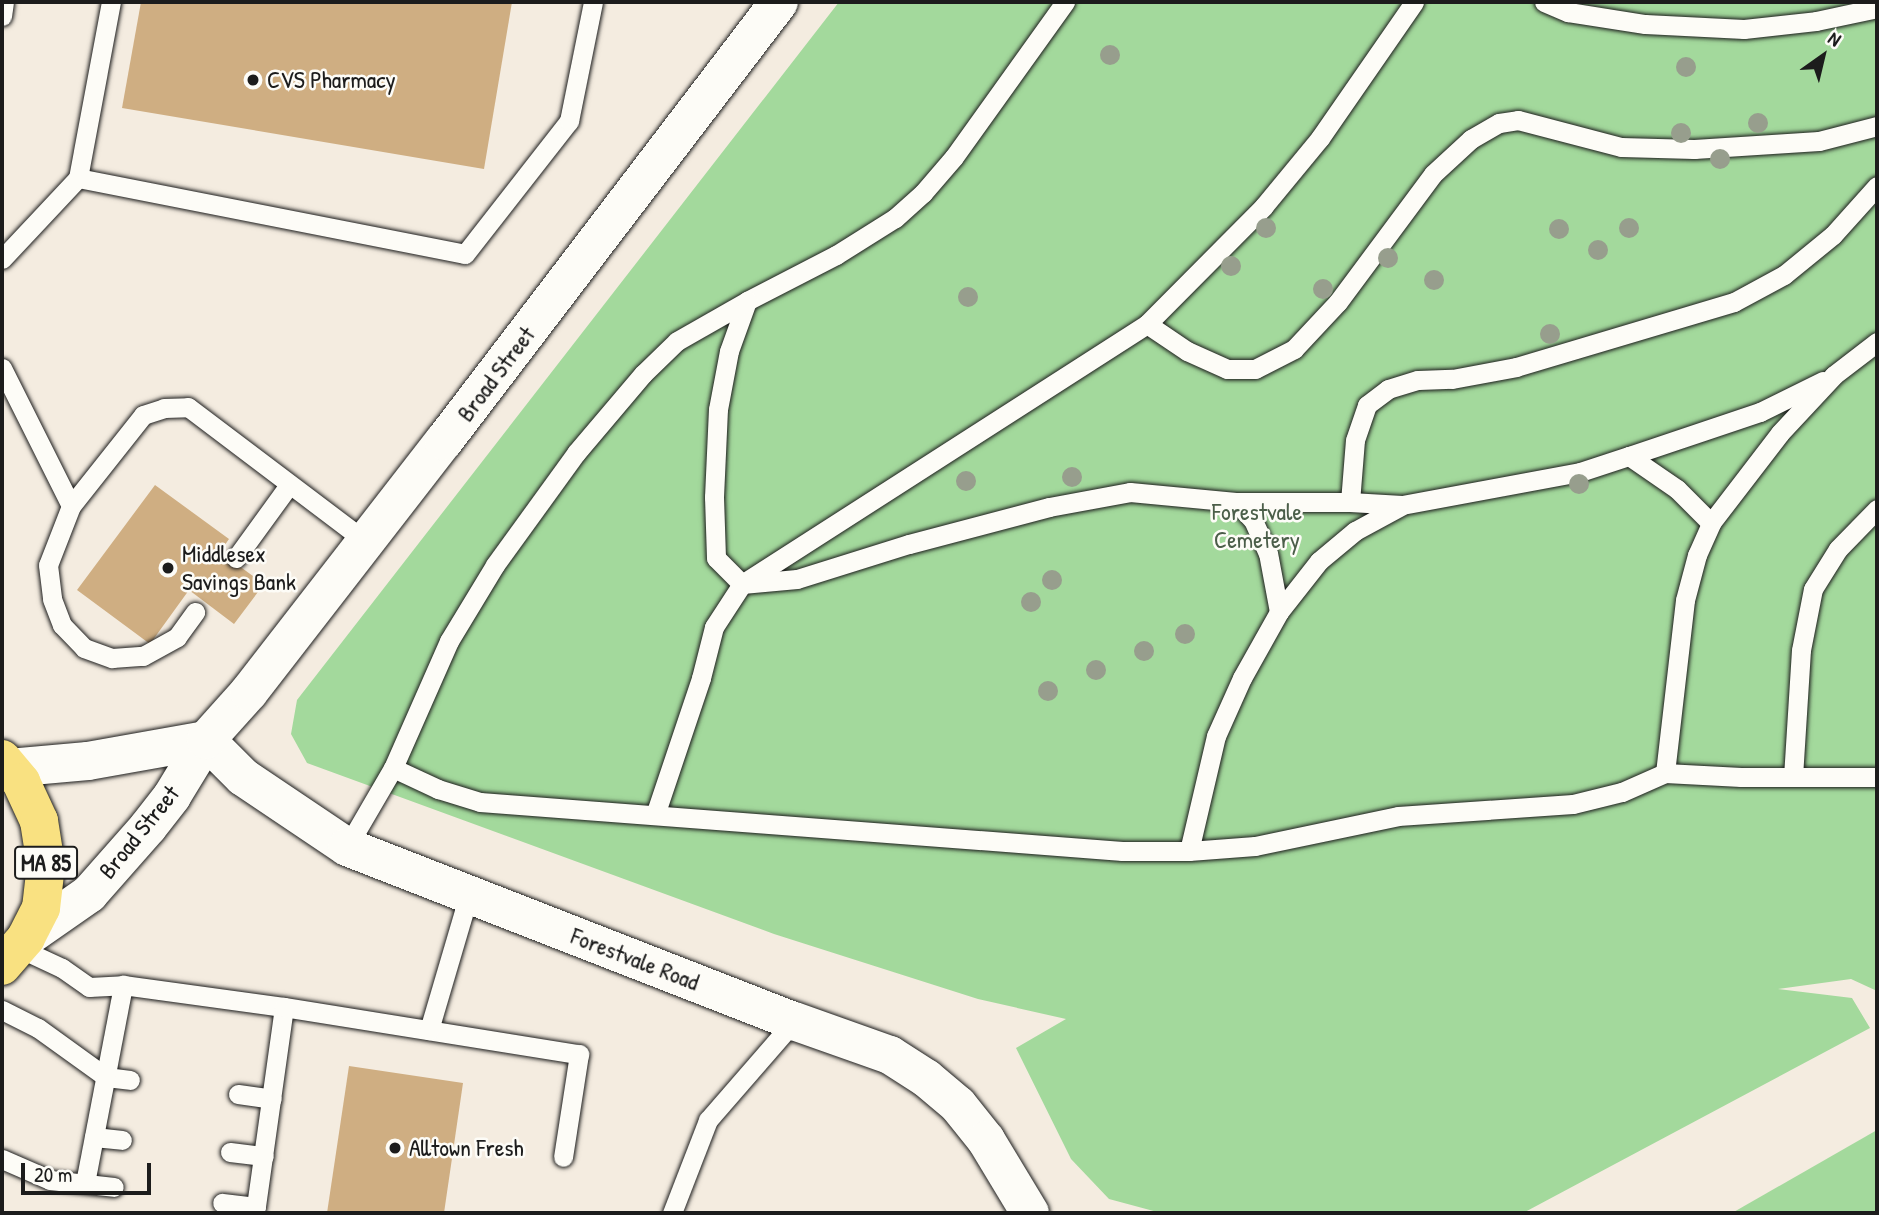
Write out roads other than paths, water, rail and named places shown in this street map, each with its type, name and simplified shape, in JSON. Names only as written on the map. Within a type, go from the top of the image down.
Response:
[{"type":"main road","name":"Broad Street","points":[[16,951],[89,894],[172,796],[206,740],[249,692],[779,2]]},
{"type":"main road","name":"Broad Street","points":[[5,763],[88,761],[206,740]]},
{"type":"main road","name":"Forestvale Road","points":[[206,740],[243,777],[347,847],[794,1021],[890,1055],[926,1078],[958,1105],[986,1140],[1030,1213]]},
{"type":"main road","name":"MA 85","points":[[5,763],[21,782],[39,821],[47,865],[41,908],[16,951]]},
{"type":"lane","points":[[2,16],[5,2]]},
{"type":"lane","points":[[2,259],[78,178],[111,2]]},
{"type":"lane","points":[[78,178],[465,254],[569,121],[593,2]]},
{"type":"lane","points":[[347,847],[393,768],[449,641],[495,565],[576,453],[643,374],[677,341],[836,255],[895,218],[923,193],[954,157],[1065,2]]},
{"type":"lane","points":[[655,815],[701,678],[714,627],[741,584],[1147,324],[1272,196],[1320,138],[1414,2]]},
{"type":"lane","points":[[1544,2],[1568,12],[1645,24],[1744,29],[1816,22],[1877,8]]},
{"type":"lane","points":[[1147,324],[1186,351],[1227,369],[1255,369],[1294,349],[1338,302],[1433,174],[1471,139],[1499,123],[1518,120],[1621,147],[1694,149],[1819,141],[1877,126]]},
{"type":"lane","points":[[1350,502],[1355,440],[1367,405],[1388,389],[1418,380],[1452,379],[1516,367],[1734,302],[1784,275],[1833,235],[1877,186]]},
{"type":"lane","points":[[741,584],[716,558],[714,497],[718,409],[729,351],[747,301]]},
{"type":"lane","points":[[1665,773],[1685,600],[1697,555],[1711,523],[1755,463],[1834,376],[1877,342]]},
{"type":"lane","points":[[2,368],[71,506]]},
{"type":"lane","points":[[741,584],[797,579],[909,544],[1036,510],[1130,492],[1236,502],[1402,505],[1580,472],[1760,412],[1834,376]]},
{"type":"lane","points":[[195,612],[177,637],[144,656],[112,659],[84,648],[62,625],[52,599],[48,565],[71,506],[143,415],[164,408],[188,407],[365,541]]},
{"type":"lane","points":[[1629,456],[1677,489],[1711,523]]},
{"type":"lane","points":[[236,558],[289,485]]},
{"type":"lane","points":[[1236,502],[1252,520],[1268,553],[1279,612]]},
{"type":"lane","points":[[1189,851],[1216,736],[1242,678],[1279,612],[1319,561],[1355,531],[1402,505]]},
{"type":"lane","points":[[1793,777],[1801,650],[1813,589],[1838,549],[1877,509]]},
{"type":"lane","points":[[393,768],[438,789],[480,802],[1122,851],[1189,851],[1255,846],[1398,816],[1573,804],[1622,792],[1665,773],[1877,777]]},
{"type":"lane","points":[[429,1030],[469,894]]},
{"type":"lane","points":[[16,951],[62,968],[89,987],[123,985],[284,1007],[579,1054],[563,1157]]},
{"type":"lane","points":[[85,1183],[123,985]]},
{"type":"lane","points":[[222,1203],[256,1208],[284,1007]]},
{"type":"lane","points":[[2,1010],[38,1028],[106,1077],[130,1080]]},
{"type":"lane","points":[[672,1213],[708,1120],[794,1021]]},
{"type":"lane","points":[[238,1094],[272,1098]]},
{"type":"lane","points":[[94,1137],[122,1140]]},
{"type":"lane","points":[[230,1152],[264,1156]]},
{"type":"lane","points":[[2,1159],[50,1180],[114,1187]]},
{"type":"place","name":"CVS Pharmacy","points":[[253,80]]},
{"type":"place","name":"Middlesex Savings Bank","points":[[168,568]]},
{"type":"place","name":"Alltown Fresh","points":[[395,1148]]},
{"type":"park label","name":"Forestvale Cemetery","points":[[1257,526]]}]
